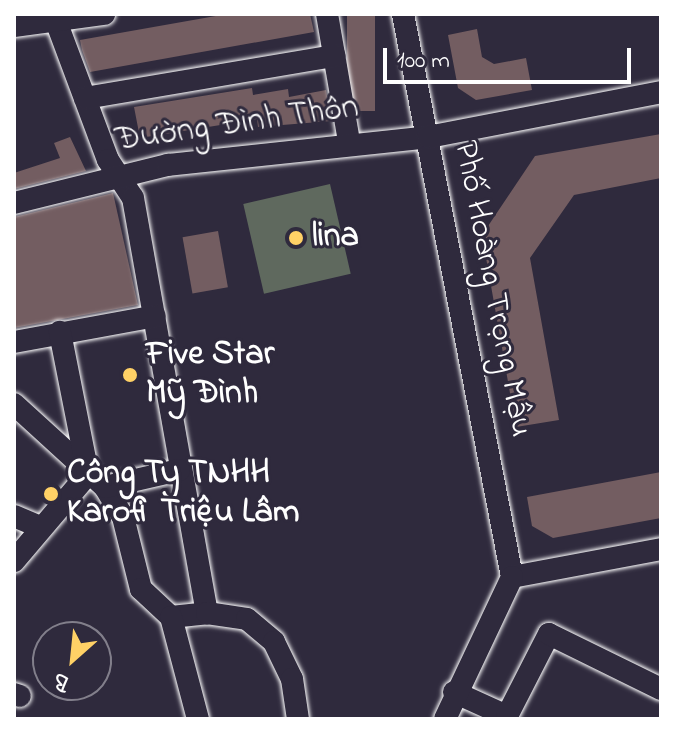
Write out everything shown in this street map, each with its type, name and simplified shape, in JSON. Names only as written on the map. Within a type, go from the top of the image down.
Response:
[{"type":"street","points":[[14,26],[104,14]]},
{"type":"street","points":[[327,14],[349,142]]},
{"type":"street","name":"Phố Hoàng Trọng Mậu","points":[[403,14],[512,577]]},
{"type":"street","points":[[56,21],[108,160],[121,173],[133,198],[179,470],[207,613]]},
{"type":"street","points":[[85,98],[334,56]]},
{"type":"street","name":"Đường Đình Thôn","points":[[14,203],[121,173],[349,142],[428,137],[661,92]]},
{"type":"street","points":[[14,342],[155,316]]},
{"type":"street","points":[[60,332],[97,480]]},
{"type":"street","points":[[14,404],[97,480],[123,517],[141,589],[171,617],[198,719]]},
{"type":"street","points":[[14,561],[42,528],[97,480],[179,470]]},
{"type":"street","points":[[14,516],[42,528]]},
{"type":"street","points":[[445,719],[454,692],[512,577],[661,549]]},
{"type":"street","points":[[171,617],[207,613],[247,619],[274,642],[292,679],[298,719]]},
{"type":"street","points":[[454,692],[507,716],[549,634],[661,689]]},
{"type":"shaded area","name":"lina","points":[[330,184],[351,274],[264,294],[243,204]]},
{"type":"building","points":[[227,14],[310,14],[314,32],[90,72],[82,50],[80,40]]},
{"type":"building","points":[[347,14],[375,14],[375,111],[347,111]]},
{"type":"building","points":[[477,29],[482,57],[494,64],[526,58],[532,90],[476,100],[458,88],[448,35]]},
{"type":"building","points":[[252,88],[253,95],[288,89],[289,97],[326,90],[331,121],[258,127],[257,119],[140,138],[134,107]]},
{"type":"building","points":[[661,134],[661,178],[574,195],[530,258],[559,420],[516,427],[482,235],[535,156]]},
{"type":"building","points":[[70,137],[86,171],[14,189],[14,173],[60,158],[54,143]]},
{"type":"building","points":[[113,193],[138,305],[14,328],[14,217]]},
{"type":"building","points":[[218,231],[228,287],[192,293],[183,237]]},
{"type":"building","points":[[661,472],[661,518],[553,538],[532,526],[527,497]]},
{"type":"place","name":"lina","points":[[296,238]]},
{"type":"place","name":"Five Star Mỹ Đình","points":[[130,375]]},
{"type":"place","name":"Công Ty TNHH Karofi Triệu Lâm","points":[[51,494]]}]
